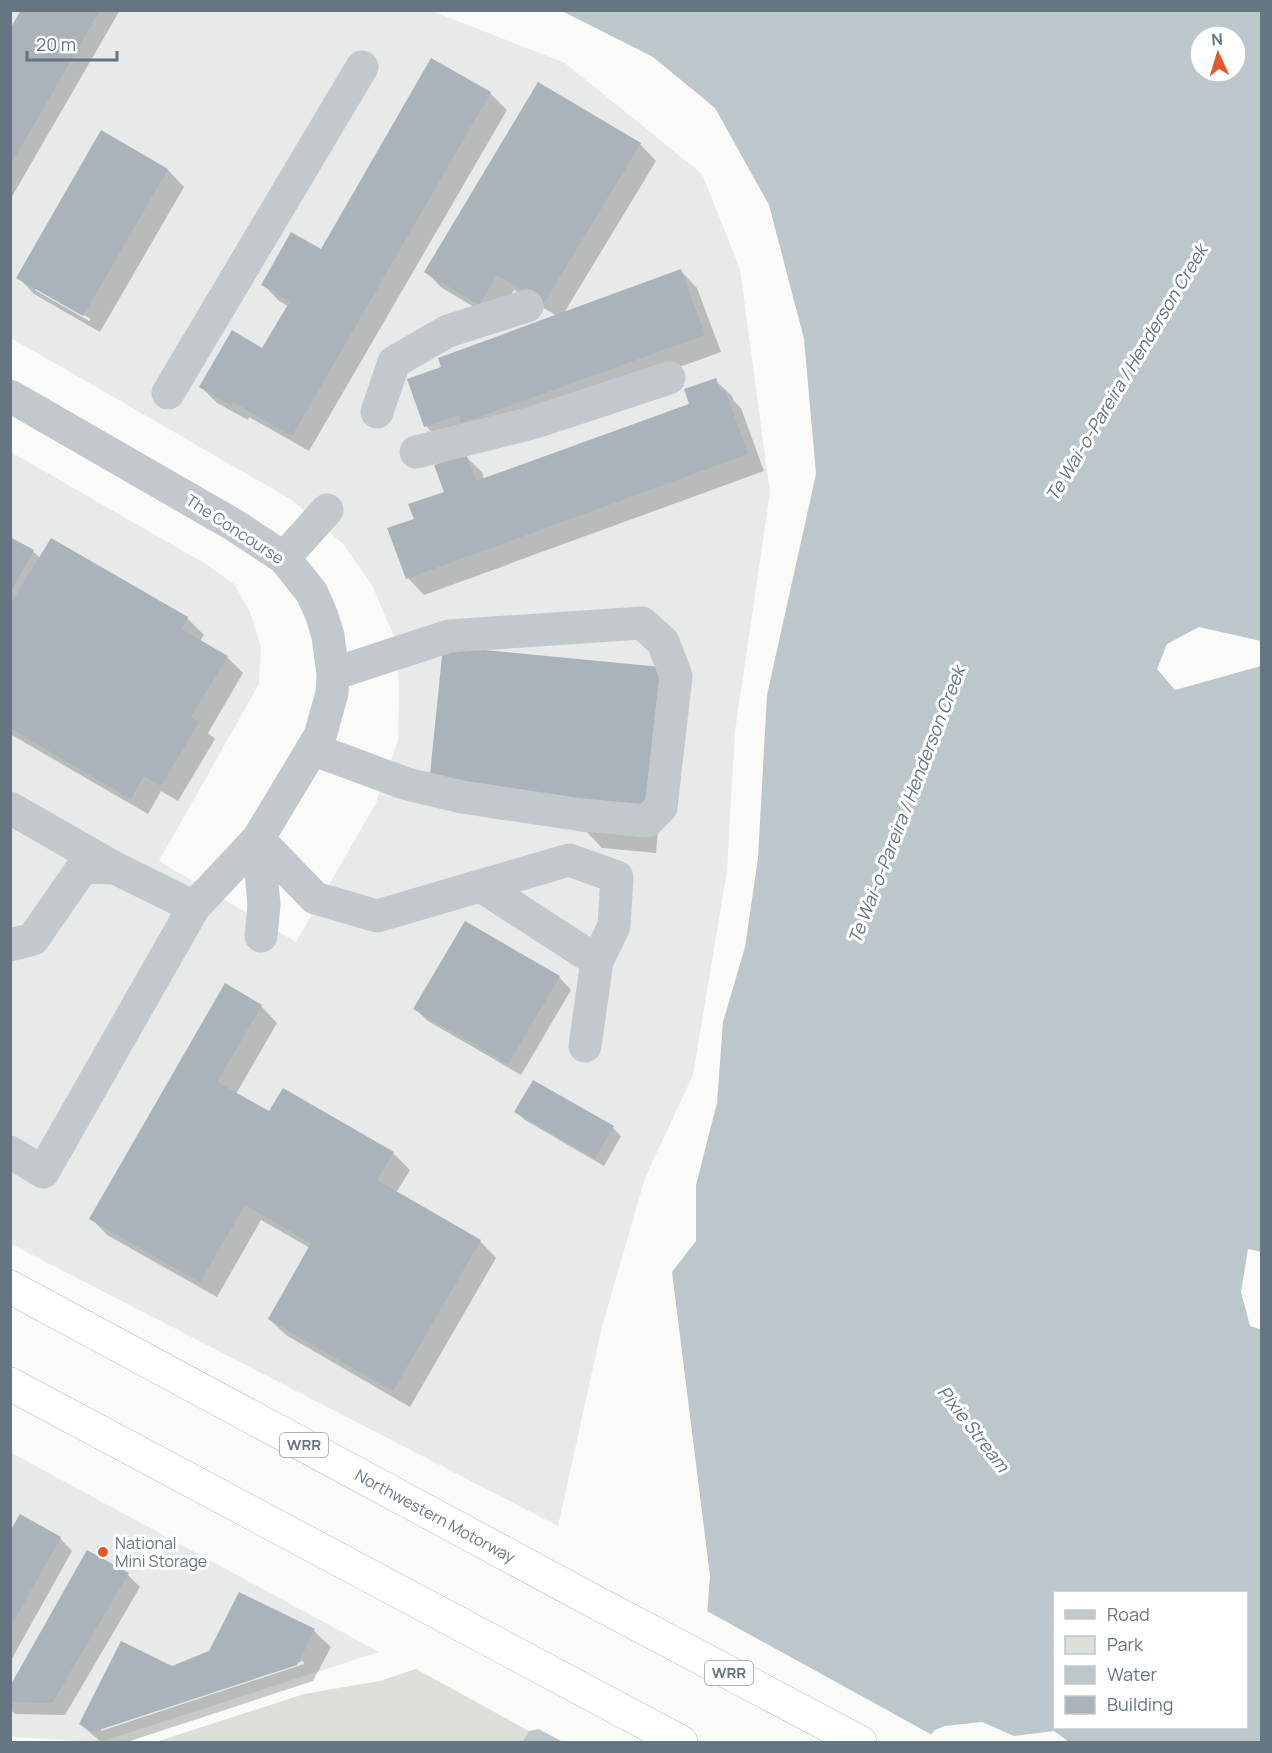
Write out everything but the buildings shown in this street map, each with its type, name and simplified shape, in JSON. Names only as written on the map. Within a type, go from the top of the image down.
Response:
[{"type":"highway","name":"Northwestern Motorway","points":[[10,1287],[860,1743]]},
{"type":"highway","points":[[10,1384],[681,1743]]},
{"type":"street","points":[[168,393],[362,67]]},
{"type":"street","points":[[377,412],[394,362],[448,331],[527,306]]},
{"type":"street","points":[[416,452],[531,423],[669,378]]},
{"type":"street","name":"The Concourse","points":[[10,396],[234,525],[284,558],[312,593],[319,608],[328,636],[333,674],[332,693],[320,736],[258,839],[194,907],[43,1172],[10,1152]]},
{"type":"street","points":[[284,558],[327,510]]},
{"type":"street","points":[[312,749],[407,784],[462,797],[647,821],[661,807],[676,676],[663,642],[642,623],[449,636],[333,674]]},
{"type":"street","points":[[10,808],[115,868],[194,907]]},
{"type":"street","points":[[258,839],[315,898],[377,916],[569,860],[617,877],[614,926],[597,961],[585,1046]]},
{"type":"street","points":[[258,839],[264,905],[261,936]]},
{"type":"street","points":[[10,945],[33,939],[83,867],[115,868]]},
{"type":"street","points":[[481,886],[597,961]]},
{"type":"shaded area","points":[[11,11],[432,11],[565,63],[702,174],[740,269],[770,493],[735,731],[727,871],[693,1075],[645,1178],[602,1327],[558,1526],[11,1244],[11,452],[204,563],[234,584],[250,612],[261,647],[259,684],[159,861],[296,942],[376,803],[398,740],[399,688],[396,641],[372,585],[343,544],[292,500],[11,338]]},
{"type":"shaded area","name":"National Mini Storage","points":[[10,1452],[379,1652],[100,1742],[11,1737]]},
{"type":"green space","points":[[416,1669],[529,1731],[522,1742],[156,1742],[304,1694],[380,1681]]},
{"type":"water","points":[[562,11],[1261,11],[1261,641],[1199,627],[1167,644],[1157,669],[1175,690],[1261,666],[1262,1252],[1248,1249],[1241,1292],[1250,1326],[1262,1330],[1261,1742],[1069,1742],[1054,1731],[1014,1736],[982,1722],[945,1726],[935,1730],[924,1742],[522,1742],[529,1731],[701,1698],[710,1576],[672,1272],[696,1241],[696,1185],[717,1103],[723,1022],[745,947],[758,858],[767,695],[816,474],[804,339],[769,205],[715,108],[653,57]]},
{"type":"pier","points":[[705,1610],[934,1736],[928,1742],[563,1742],[535,1727],[698,1696]]},
{"type":"place","name":"National Mini Storage","points":[[103,1552]]},
{"type":"water label","name":"Te Wai-o-Pareira / Henderson Creek","points":[[1127,373]]},
{"type":"water label","name":"Te Wai-o-Pareira / Henderson Creek","points":[[907,805]]},
{"type":"water label","name":"Pixie Stream","points":[[973,1429]]}]
